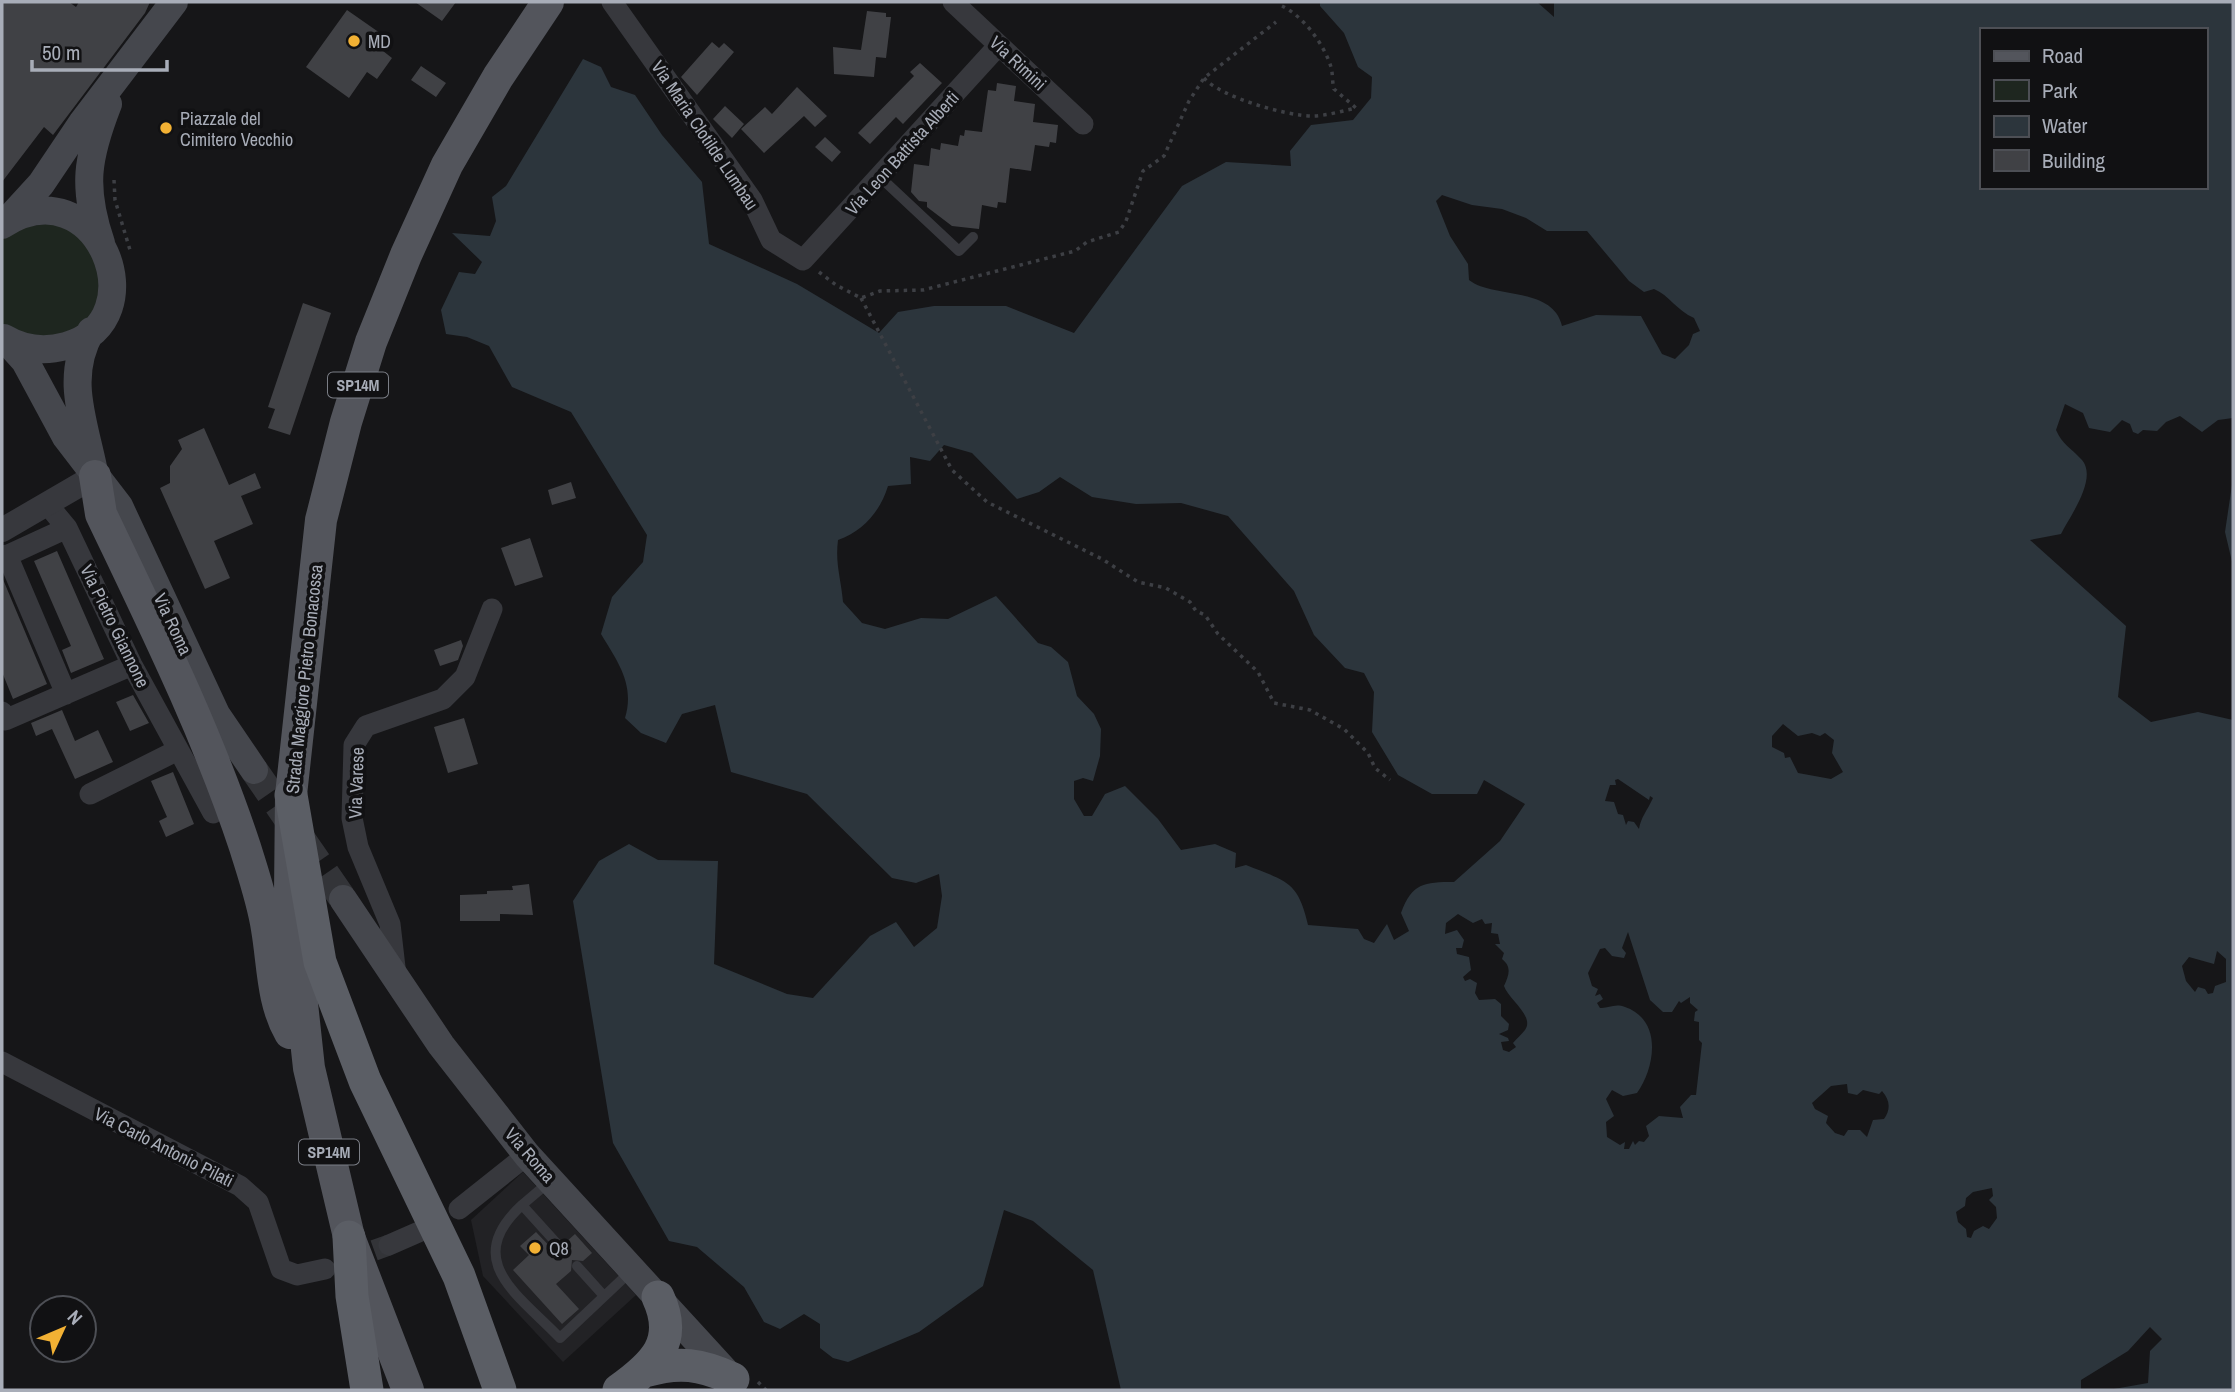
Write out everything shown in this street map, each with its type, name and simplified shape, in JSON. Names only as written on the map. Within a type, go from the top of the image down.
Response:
[{"type":"highway","points":[[291,795],[320,962],[365,1081],[459,1276],[500,1390]]},
{"type":"highway","points":[[349,1237],[352,1296],[367,1390]]},
{"type":"highway","points":[[619,1390],[645,1371],[658,1354],[667,1332],[665,1312],[658,1297]]},
{"type":"highway","points":[[645,1371],[666,1365],[695,1364],[738,1385]]},
{"type":"main road","points":[[2,225],[41,184],[82,122],[174,2]]},
{"type":"main road","name":"Strada Maggiore Pietro Bonacossa","points":[[408,1390],[349,1237],[309,1068],[296,970],[290,893],[291,795],[321,520],[346,422],[371,342],[406,255],[447,165],[498,77],[548,2]]},
{"type":"main road","name":"Via Roma","points":[[95,476],[78,400],[77,371],[80,350],[103,316],[111,298],[113,279],[110,261],[93,217],[89,191],[91,149],[118,77]]},
{"type":"main road","points":[[2,225],[37,212],[56,213],[74,219],[89,229],[102,243]]},
{"type":"main road","points":[[4,338],[27,348],[50,350],[72,344],[91,331]]},
{"type":"main road","name":"Via Roma","points":[[4,338],[24,361],[66,437],[118,506],[216,714],[254,771]]},
{"type":"main road","points":[[95,476],[101,514],[214,759],[245,849],[267,927],[273,978],[283,1022],[309,1068]]},
{"type":"main road","name":"Via Roma","points":[[343,899],[441,1045],[527,1155],[738,1385]]},
{"type":"street","name":"Via Maria Clotilde Lumbau","points":[[612,2],[752,200],[771,240],[803,260]]},
{"type":"street","name":"Via Rimini","points":[[953,2],[1083,124]]},
{"type":"street","name":"Via Leon Battista Alberti","points":[[803,260],[999,45]]},
{"type":"street","points":[[2,530],[95,476]]},
{"type":"street","points":[[48,505],[74,504],[101,514]]},
{"type":"street","name":"Via Pietro Giannone","points":[[48,505],[67,528],[132,665],[213,813]]},
{"type":"street","points":[[66,694],[5,557],[67,528]]},
{"type":"street","name":"Via Varese","points":[[396,978],[390,924],[358,847],[354,828],[354,745],[366,726],[443,699],[465,677],[492,609]]},
{"type":"street","points":[[3,716],[66,694],[132,665]]},
{"type":"street","points":[[90,794],[178,750]]},
{"type":"street","name":"Via Carlo Antonio Pilati","points":[[2,1062],[240,1186],[258,1202],[281,1269],[297,1275],[325,1269]]},
{"type":"street","points":[[459,1209],[527,1155]]},
{"type":"street","points":[[388,1245],[421,1231]]},
{"type":"lane","points":[[880,177],[959,251],[974,236]]},
{"type":"lane","points":[[551,1180],[507,1219],[494,1246],[495,1264],[503,1278],[559,1338],[633,1269]]},
{"type":"lane","points":[[522,1205],[560,1247]]},
{"type":"lane","points":[[577,1266],[604,1296]]},
{"type":"path","points":[[1204,78],[1212,87],[1240,97],[1254,106],[1311,116],[1356,108],[1334,89],[1332,70],[1316,38],[1292,11],[1282,5]]},
{"type":"path","points":[[861,298],[880,291],[923,290],[1075,251],[1087,242],[1119,232],[1126,221],[1143,171],[1164,156],[1189,101],[1204,78],[1276,22]]},
{"type":"path","points":[[803,260],[836,285],[861,298],[952,470],[987,502],[1102,559],[1138,582],[1166,588],[1189,602],[1196,611],[1205,615],[1218,634],[1258,672],[1275,703],[1310,709],[1345,729],[1368,753],[1375,768],[1390,780]]},
{"type":"shaded area","name":"Q8","points":[[523,1172],[636,1295],[563,1362],[483,1276],[471,1220]]},
{"type":"green space","points":[[51,223],[78,234],[100,266],[98,302],[87,321],[53,340],[12,332],[2,323],[2,240],[20,228]]},
{"type":"water","points":[[1320,2],[1537,2],[1554,17],[1554,2],[2233,2],[2233,418],[2218,420],[2202,432],[2180,416],[2166,422],[2157,431],[2143,430],[2138,434],[2133,432],[2130,424],[2122,420],[2110,432],[2089,428],[2083,413],[2065,404],[2056,430],[2086,467],[2085,486],[2061,534],[2030,540],[2126,626],[2118,697],[2151,722],[2198,712],[2233,720],[2233,1390],[2108,1390],[2148,1383],[2150,1351],[2162,1339],[2150,1327],[2128,1351],[2081,1380],[2081,1390],[1121,1390],[1093,1270],[1033,1221],[1004,1210],[983,1286],[919,1332],[848,1362],[833,1358],[820,1348],[820,1324],[804,1314],[780,1329],[764,1322],[744,1287],[697,1247],[669,1241],[613,1143],[573,901],[599,861],[629,844],[658,860],[718,861],[714,964],[787,994],[813,998],[870,936],[896,922],[914,947],[937,928],[942,896],[939,874],[916,883],[892,878],[807,794],[731,772],[715,705],[682,714],[666,743],[641,733],[625,718],[628,706],[626,684],[619,664],[601,634],[612,597],[643,562],[647,535],[571,412],[512,387],[489,346],[467,337],[446,334],[441,310],[459,272],[475,274],[482,262],[452,233],[490,236],[496,221],[492,197],[506,186],[583,59],[601,67],[611,87],[635,95],[662,135],[702,182],[709,244],[797,284],[879,333],[898,312],[934,306],[1006,306],[1074,333],[1182,186],[1226,162],[1291,166],[1290,151],[1311,125],[1353,120],[1371,98],[1372,77],[1358,67],[1344,33],[1320,6]],"holes":[[[1442,195],[1472,205],[1502,209],[1526,218],[1547,231],[1587,231],[1629,281],[1644,292],[1654,289],[1664,295],[1694,318],[1700,331],[1693,334],[1689,345],[1675,359],[1662,354],[1641,316],[1596,315],[1562,326],[1556,313],[1535,299],[1480,286],[1469,280],[1468,264],[1450,236],[1436,201]],[[944,445],[972,453],[1017,499],[1039,492],[1060,477],[1092,497],[1136,504],[1181,503],[1228,516],[1294,591],[1314,635],[1345,668],[1364,673],[1374,692],[1372,732],[1398,775],[1432,794],[1477,794],[1484,780],[1525,804],[1500,841],[1454,882],[1427,884],[1415,890],[1401,913],[1409,931],[1394,940],[1387,924],[1374,943],[1364,939],[1358,929],[1308,925],[1300,899],[1294,890],[1280,879],[1246,865],[1235,868],[1236,853],[1215,844],[1181,850],[1158,819],[1125,786],[1105,794],[1092,816],[1084,816],[1074,799],[1074,781],[1083,778],[1093,781],[1100,756],[1101,729],[1094,714],[1077,696],[1068,662],[1051,647],[1038,643],[996,596],[948,619],[921,618],[885,629],[862,623],[843,602],[838,540],[863,526],[875,512],[888,486],[911,484],[910,457],[930,461]],[[1783,724],[1798,736],[1812,733],[1820,736],[1825,733],[1834,740],[1832,753],[1843,772],[1831,779],[1798,773],[1790,757],[1785,758],[1784,753],[1772,747],[1772,736]],[[1618,779],[1649,800],[1650,796],[1653,798],[1639,829],[1634,822],[1628,821],[1626,825],[1614,802],[1605,801],[1610,785],[1616,785],[1615,780]],[[1458,914],[1473,923],[1482,919],[1485,924],[1492,923],[1491,933],[1498,934],[1500,944],[1495,944],[1504,953],[1502,959],[1508,968],[1504,986],[1524,1013],[1527,1025],[1513,1043],[1516,1047],[1509,1052],[1503,1050],[1501,1042],[1509,1041],[1508,1038],[1499,1034],[1508,1030],[1509,1024],[1501,1016],[1501,1004],[1495,999],[1479,1000],[1475,993],[1477,983],[1470,979],[1465,981],[1463,977],[1471,970],[1469,957],[1457,954],[1456,948],[1462,948],[1464,940],[1457,930],[1445,934],[1446,923]],[[1628,932],[1650,1000],[1663,1012],[1672,1012],[1679,1001],[1681,1003],[1690,997],[1690,1003],[1698,1010],[1695,1012],[1694,1021],[1699,1022],[1699,1040],[1702,1043],[1696,1095],[1691,1095],[1680,1107],[1683,1118],[1659,1116],[1646,1126],[1649,1136],[1644,1142],[1639,1141],[1635,1145],[1633,1141],[1629,1149],[1624,1149],[1625,1142],[1620,1145],[1607,1137],[1606,1122],[1614,1116],[1606,1099],[1612,1090],[1623,1096],[1637,1093],[1651,1058],[1650,1033],[1637,1013],[1618,1006],[1600,1008],[1597,1003],[1603,999],[1600,994],[1595,996],[1598,989],[1592,986],[1588,973],[1600,949],[1605,948],[1612,956],[1624,958],[1626,953],[1622,948]],[[2217,951],[2226,959],[2226,982],[2215,986],[2213,993],[2208,994],[2205,989],[2198,987],[2195,992],[2186,981],[2182,966],[2189,957],[2214,964]],[[1847,1084],[1848,1093],[1857,1095],[1863,1090],[1879,1094],[1882,1091],[1889,1105],[1884,1119],[1873,1120],[1867,1137],[1860,1130],[1848,1130],[1844,1136],[1835,1133],[1826,1123],[1828,1116],[1815,1109],[1812,1103],[1831,1086]],[[1992,1188],[1993,1196],[1989,1200],[1996,1207],[1997,1218],[1989,1229],[1983,1226],[1974,1231],[1971,1238],[1967,1237],[1966,1229],[1958,1222],[1956,1212],[1965,1206],[1966,1198],[1973,1192]]]},
{"type":"water","points":[[2233,478],[2233,566],[2225,532]]},
{"type":"building","points":[[2,2],[69,2],[76,7],[79,2],[150,2],[145,13],[53,135],[44,127],[2,182]]},
{"type":"building","points":[[415,2],[456,2],[442,21]]},
{"type":"building","points":[[347,10],[390,40],[383,51],[392,58],[377,79],[367,72],[349,98],[306,67]]},
{"type":"building","points":[[867,11],[886,13],[886,17],[891,17],[886,58],[876,57],[874,77],[834,74],[833,47],[861,50]]},
{"type":"building","points":[[712,42],[719,48],[724,43],[734,52],[697,95],[681,77]]},
{"type":"building","points":[[920,63],[942,83],[903,124],[896,117],[870,144],[858,133],[914,76],[910,72]]},
{"type":"building","points":[[421,66],[446,83],[436,97],[411,80]]},
{"type":"building","points":[[997,83],[1016,86],[1014,101],[1035,104],[1033,122],[1058,125],[1056,143],[1050,142],[1049,147],[1035,145],[1031,171],[1010,168],[1006,203],[998,202],[997,208],[982,205],[979,229],[952,226],[927,207],[927,202],[919,201],[911,192],[914,164],[929,166],[931,148],[940,150],[941,143],[958,146],[960,135],[964,136],[965,130],[982,132],[988,90],[996,91]]},
{"type":"building","points":[[797,87],[827,116],[815,127],[804,116],[764,153],[741,129],[765,107],[772,114]]},
{"type":"building","points":[[725,106],[744,124],[732,138],[713,119]]},
{"type":"building","points":[[825,137],[841,152],[832,162],[815,147]]},
{"type":"building","points":[[303,303],[331,313],[290,435],[268,428],[275,409],[268,407]]},
{"type":"building","points":[[204,428],[229,485],[255,473],[261,488],[241,496],[253,524],[214,541],[230,578],[205,589],[160,488],[170,483],[170,466],[182,449],[178,440]]},
{"type":"building","points":[[571,482],[576,498],[552,505],[548,490]]},
{"type":"building","points":[[530,538],[543,577],[515,586],[501,548]]},
{"type":"building","points":[[57,551],[104,659],[71,673],[62,650],[71,646],[34,561]]},
{"type":"building","points":[[2,577],[47,684],[13,699],[2,672]]},
{"type":"building","points":[[461,640],[463,646],[458,660],[440,666],[434,650]]},
{"type":"building","points":[[133,695],[149,723],[130,731],[116,702]]},
{"type":"building","points":[[62,710],[75,741],[98,730],[113,762],[75,779],[52,729],[36,736],[31,723]]},
{"type":"building","points":[[464,718],[478,764],[448,773],[434,727]]},
{"type":"building","points":[[173,772],[194,824],[166,837],[159,821],[167,817],[151,781]]},
{"type":"building","points":[[529,884],[533,915],[500,914],[500,921],[460,921],[460,895],[513,890],[512,886]]},
{"type":"building","points":[[536,1232],[557,1254],[566,1252],[566,1242],[575,1234],[592,1253],[583,1261],[572,1260],[571,1271],[556,1284],[579,1309],[562,1324],[513,1270],[529,1255],[520,1246]]},
{"type":"tunnel","points":[[254,770],[343,899]]},
{"type":"tunnel","points":[[345,1261],[389,1245]]},
{"type":"place","name":"MD","points":[[354,41]]},
{"type":"place","name":"Piazzale del Cimitero Vecchio","points":[[166,128]]},
{"type":"place","name":"Q8","points":[[535,1248]]}]
